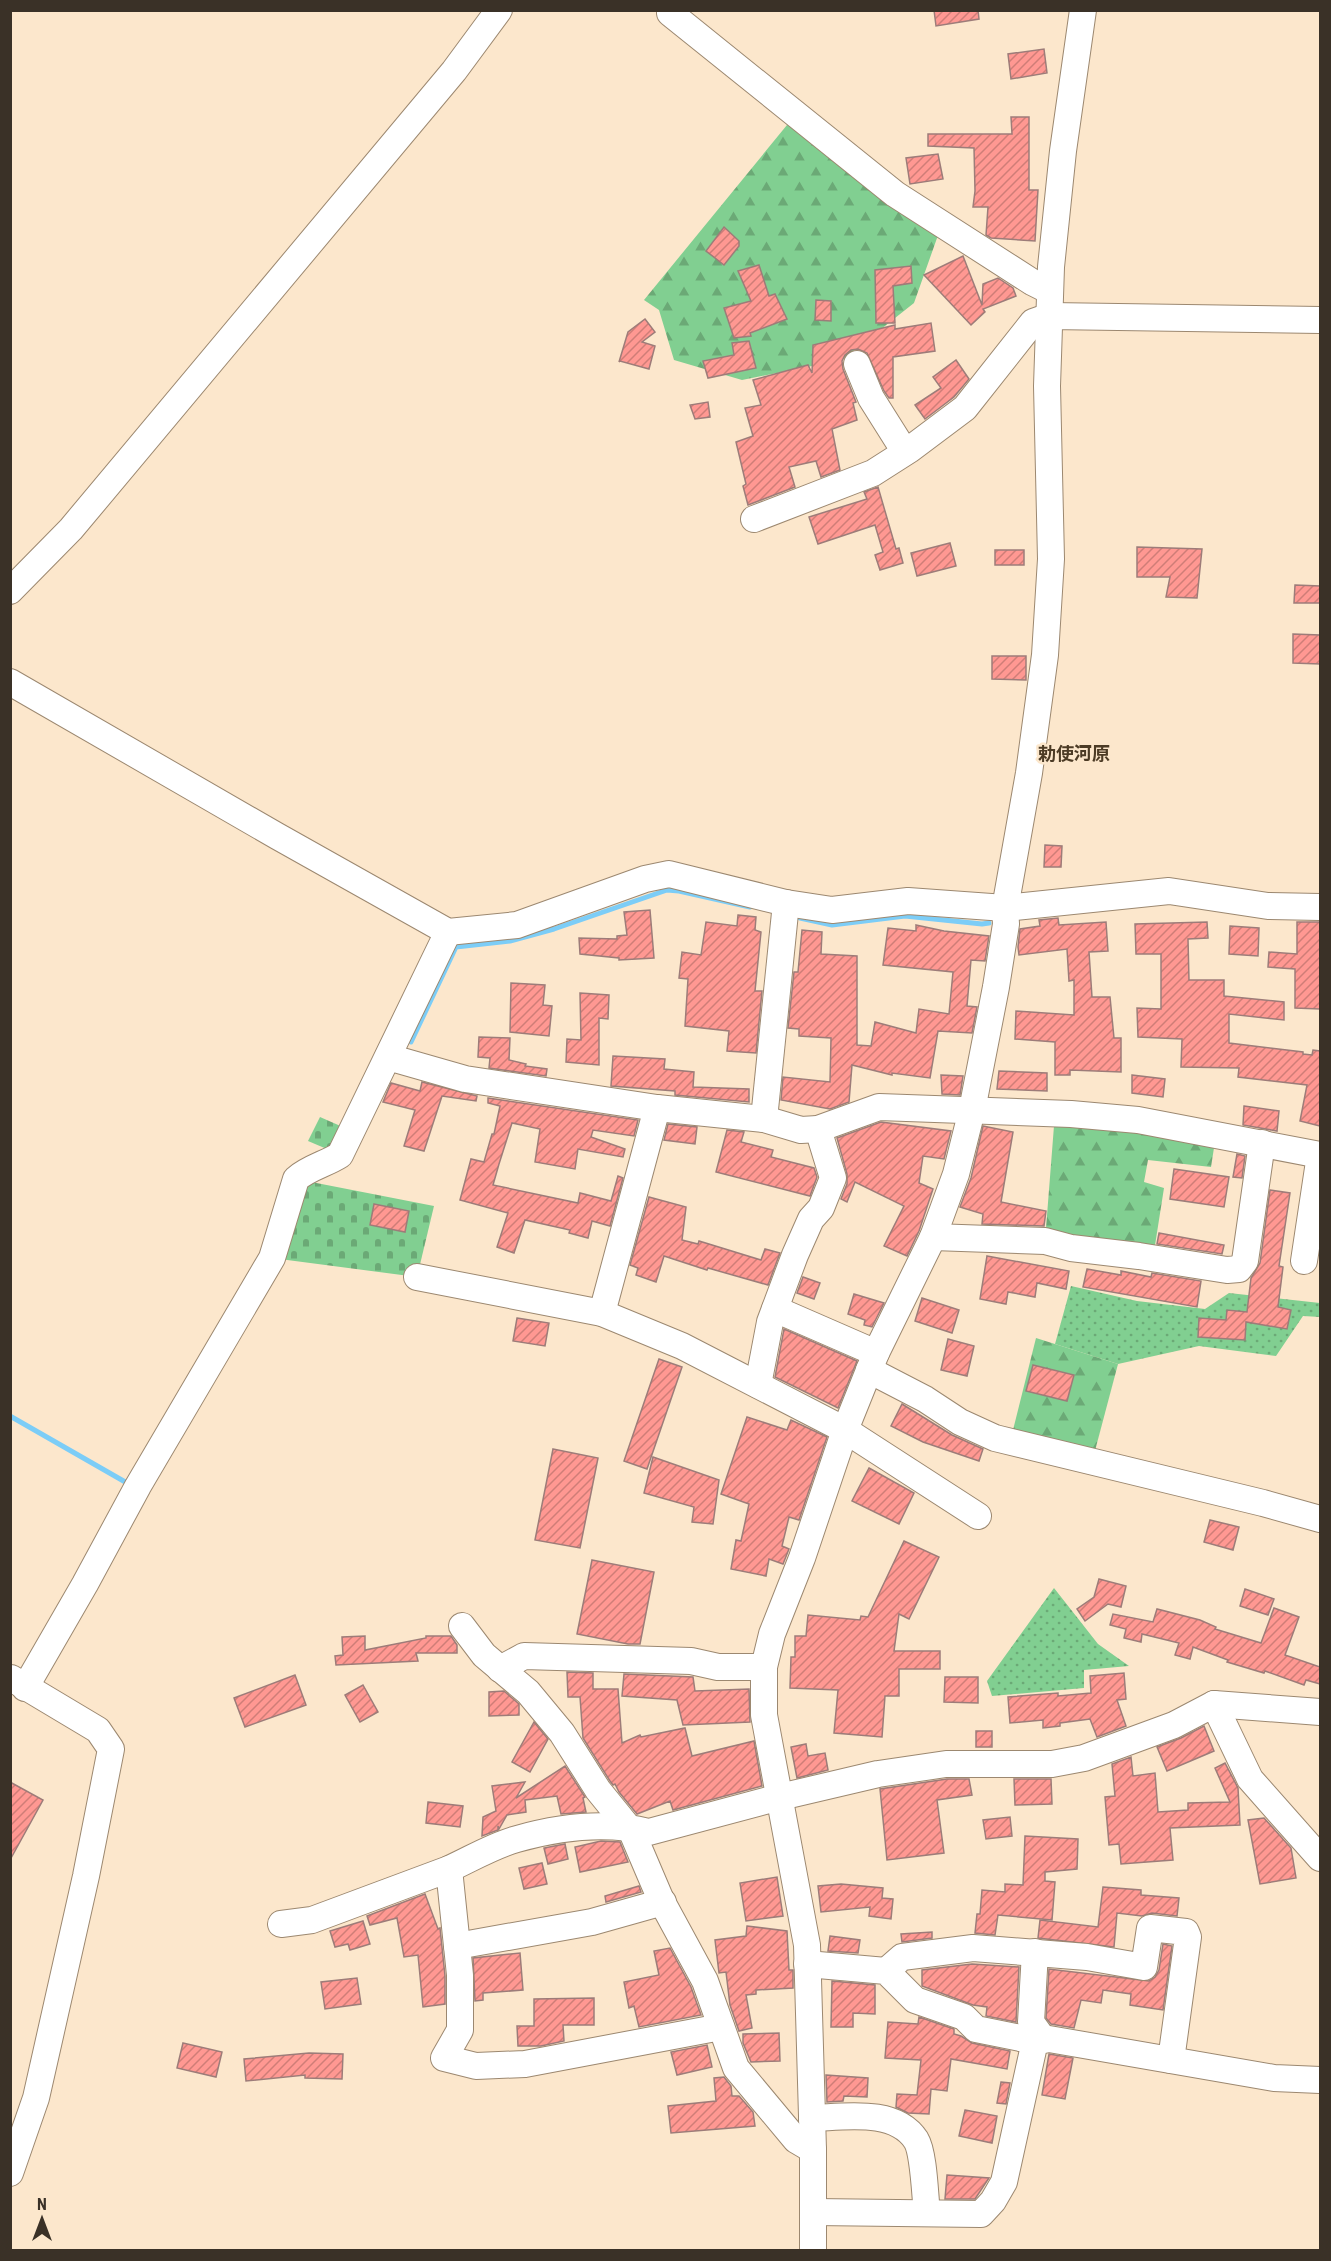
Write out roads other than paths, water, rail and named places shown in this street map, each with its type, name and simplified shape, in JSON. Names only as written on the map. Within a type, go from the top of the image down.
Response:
[{"type":"street","points":[[10,591],[78,520],[454,70],[499,10]]},
{"type":"street","points":[[813,2250],[813,2150],[807,1945],[764,1715],[764,1667],[772,1634],[802,1558],[845,1430],[872,1361],[933,1237],[956,1174],[972,1110],[996,987],[1006,924],[1005,908],[1029,773],[1046,655],[1051,559],[1047,398],[1050,303],[1060,181],[1083,10]]},
{"type":"street","points":[[670,13],[895,194],[1032,282],[1050,303],[1320,320]]},
{"type":"street","points":[[754,519],[873,473],[905,452],[965,408],[1050,303]]},
{"type":"street","points":[[857,364],[871,398],[905,452]]},
{"type":"street","points":[[10,682],[277,837],[448,932],[517,925],[645,879],[669,874],[786,903],[832,910],[908,901],[1005,908],[1169,891],[1268,906],[1320,907]]},
{"type":"street","points":[[764,1119],[786,903]]},
{"type":"street","points":[[10,2173],[15,2146],[40,2079],[86,1876],[111,1749],[98,1730],[18,1683],[85,1584],[138,1485],[273,1258],[296,1179],[302,1173],[340,1155],[448,932]]},
{"type":"street","points":[[388,1057],[465,1079],[657,1108],[764,1119],[801,1130],[818,1129],[879,1107],[1071,1114],[1138,1120],[1320,1155],[1302,1261]]},
{"type":"street","points":[[602,1313],[657,1108]]},
{"type":"street","points":[[758,1385],[770,1322],[795,1255],[811,1219],[821,1208],[833,1178],[818,1129]]},
{"type":"street","points":[[933,1237],[1045,1241],[1071,1248],[1227,1270],[1239,1269],[1245,1261],[1262,1143]]},
{"type":"street","points":[[417,1277],[602,1313],[682,1346],[845,1430],[978,1516]]},
{"type":"street","points":[[775,1309],[872,1361],[960,1422],[995,1438],[1320,1519]]},
{"type":"street","points":[[462,1626],[484,1655],[528,1692],[562,1733],[598,1790],[632,1833],[663,1902],[705,1981],[736,2068],[796,2140],[813,2150]]},
{"type":"street","points":[[500,1669],[524,1656],[690,1661],[718,1667],[764,1667]]},
{"type":"street","points":[[1214,1704],[1250,1779],[1320,1858]]},
{"type":"street","points":[[281,1924],[312,1920],[449,1869],[515,1839],[582,1826],[627,1826],[649,1832],[878,1774],[946,1764],[1052,1764],[1084,1758],[1174,1725],[1214,1704],[1320,1712]]},
{"type":"street","points":[[449,1869],[460,1975],[460,2030],[444,2058],[476,2066],[525,2064],[721,2027]]},
{"type":"street","points":[[457,1946],[592,1922],[663,1902]]},
{"type":"street","points":[[886,1971],[903,1957],[973,1948],[1087,1957],[1144,1967],[1150,1928],[1186,1932],[1188,1937],[1171,2060]]},
{"type":"street","points":[[814,2212],[981,2214],[993,2201],[1004,2182],[1040,2040],[1030,2022],[1035,1952]]},
{"type":"street","points":[[807,1964],[886,1971],[915,2000],[964,2017],[976,2029],[1274,2078],[1320,2080]]},
{"type":"street","points":[[812,2118],[862,2117],[896,2122],[916,2141],[921,2159],[927,2213]]},
{"type":"waterway","points":[[411,1042],[456,947],[510,941],[554,929],[667,890],[750,907]]},
{"type":"waterway","points":[[800,918],[832,925],[905,916],[989,923]]},
{"type":"waterway","points":[[10,1416],[127,1483],[130,1478]]},
{"type":"district","name":"勅使河原","points":[[1074,753]]}]
